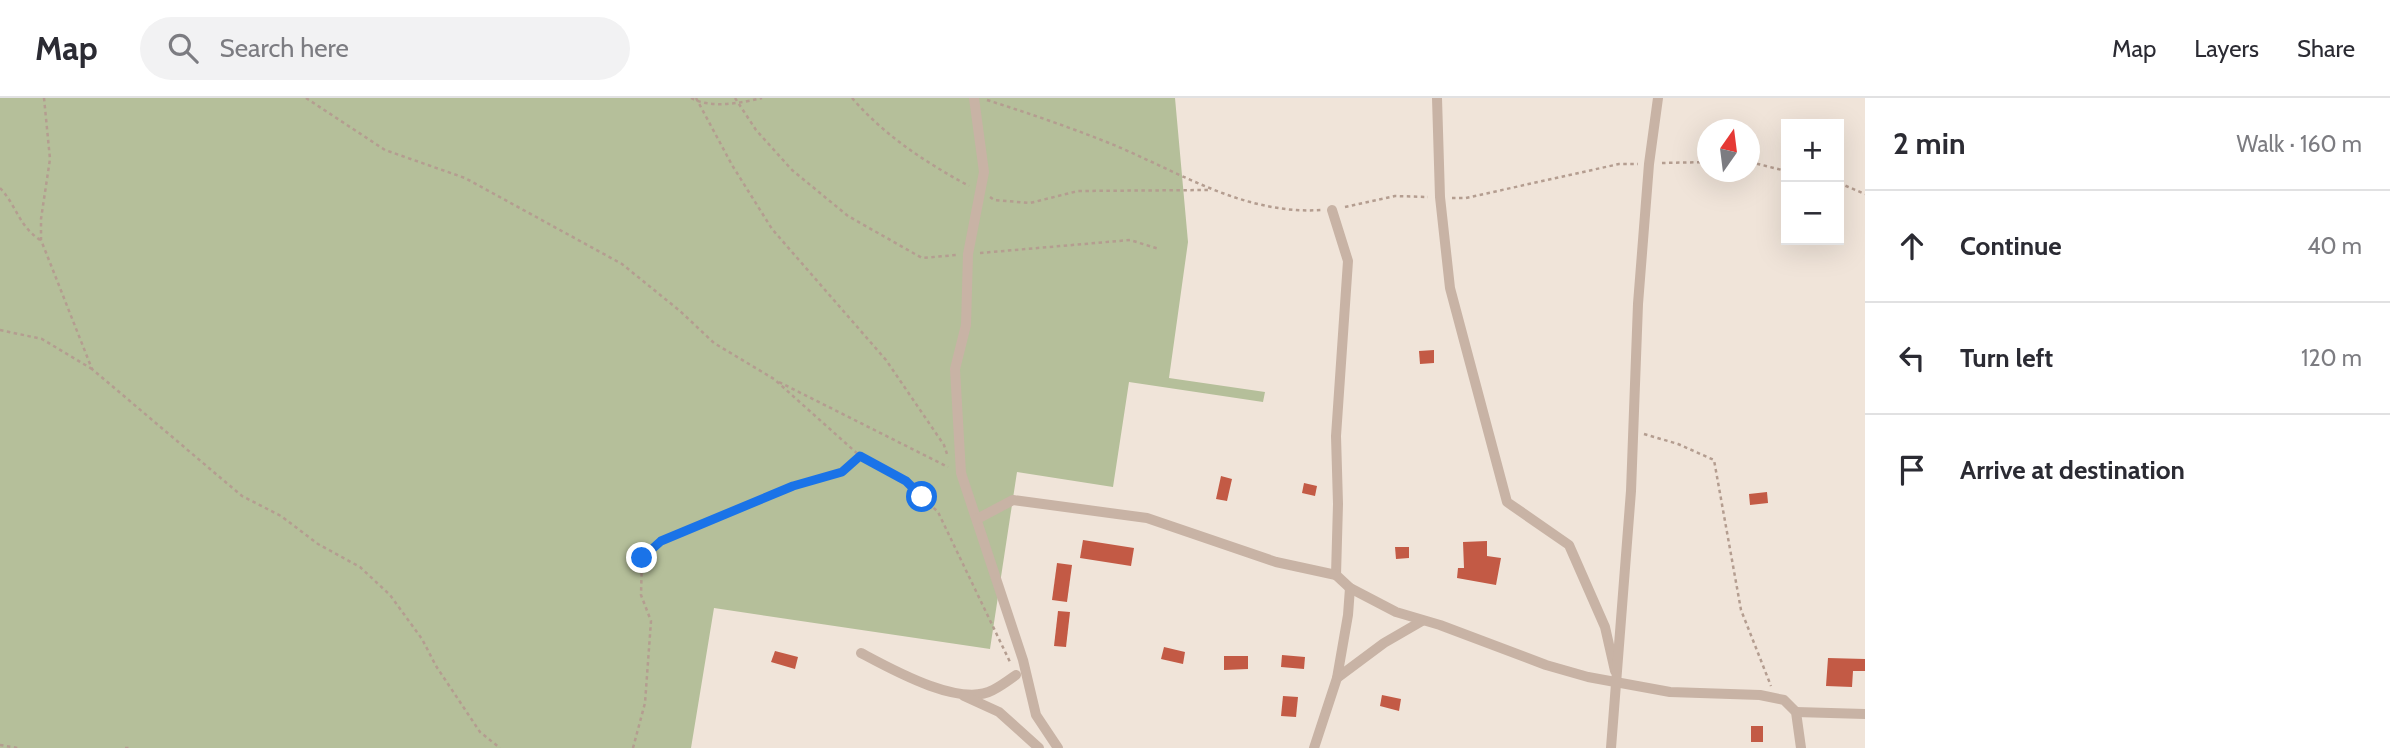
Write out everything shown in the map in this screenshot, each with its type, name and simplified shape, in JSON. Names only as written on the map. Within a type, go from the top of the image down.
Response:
[{"type":"street","points":[[974,98],[984,172],[968,254],[967,325],[955,369],[961,472],[1023,660],[1036,715],[1035,746]]},
{"type":"street","points":[[1437,98],[1440,197],[1450,288],[1507,502],[1569,545],[1605,627],[1618,681]]},
{"type":"street","points":[[1611,748],[1618,681],[1634,431],[1638,304],[1649,164],[1658,98]]},
{"type":"street","points":[[1332,209],[1348,261],[1336,436],[1336,575]]},
{"type":"street","points":[[977,519],[1013,500],[1147,518],[1276,562],[1336,575],[1350,588],[1396,612],[1440,625],[1546,665],[1588,677],[1670,691],[1760,695],[1784,701],[1796,712],[1801,748]]},
{"type":"street","points":[[1314,748],[1337,678],[1350,588]]},
{"type":"street","points":[[1337,678],[1384,643],[1422,621]]},
{"type":"street","points":[[861,653],[892,670],[958,693],[999,712],[1035,746]]},
{"type":"street","points":[[958,693],[972,695],[993,691],[1016,675]]},
{"type":"street","points":[[1796,712],[1865,714]]},
{"type":"street","points":[[1036,715],[1058,748]]},
{"type":"path","points":[[44,98],[50,159],[41,219],[41,240],[92,369]]},
{"type":"path","points":[[306,98],[385,150],[465,178],[597,248],[643,279],[714,343],[774,379],[934,462],[961,472]]},
{"type":"path","points":[[691,98],[739,104],[762,98]]},
{"type":"path","points":[[735,98],[756,130],[792,170],[848,216],[922,258],[1130,240],[1159,249]]},
{"type":"path","points":[[852,98],[865,113],[920,159],[995,200],[1030,203],[1078,191],[1212,190]]},
{"type":"path","points":[[979,98],[1027,112],[1110,143],[1212,190],[1256,205],[1305,211],[1332,209],[1395,196],[1466,198],[1619,164],[1697,162]]},
{"type":"path","points":[[697,100],[732,165],[772,229],[886,360],[944,445],[950,460],[961,472]]},
{"type":"path","points":[[1760,165],[1781,170]]},
{"type":"path","points":[[1844,185],[1865,194]]},
{"type":"path","points":[[0,188],[27,231],[41,240]]},
{"type":"path","points":[[0,330],[42,339],[92,369],[242,496],[281,516],[318,544],[359,567],[390,595],[422,639],[436,666],[480,732],[500,748]]},
{"type":"path","points":[[774,379],[860,456],[906,481],[937,512],[1016,675]]},
{"type":"path","points":[[1634,431],[1678,444],[1714,460],[1741,610],[1770,684],[1784,701]]},
{"type":"path","points":[[633,748],[645,703],[651,621],[641,595],[642,558],[661,541],[793,486],[842,472],[860,456]]},
{"type":"path","points":[[0,745],[18,748]]},
{"type":"green space","points":[[0,98],[1175,98],[1188,242],[1169,378],[1265,392],[1263,402],[1129,382],[1113,487],[1017,472],[990,649],[714,608],[691,748],[0,748]]},
{"type":"building","points":[[1434,350],[1434,363],[1420,364],[1419,351]]},
{"type":"building","points":[[1221,476],[1232,479],[1227,501],[1216,499]]},
{"type":"building","points":[[1304,483],[1317,486],[1315,496],[1302,493]]},
{"type":"building","points":[[1767,492],[1768,503],[1750,505],[1749,494]]},
{"type":"building","points":[[1083,540],[1134,548],[1131,566],[1080,558]]},
{"type":"building","points":[[1487,541],[1487,556],[1501,558],[1496,585],[1457,578],[1458,568],[1464,568],[1463,542]]},
{"type":"building","points":[[1395,547],[1409,547],[1409,558],[1396,559]]},
{"type":"building","points":[[1057,563],[1072,565],[1067,602],[1052,600]]},
{"type":"building","points":[[1058,611],[1070,612],[1066,647],[1054,646]]},
{"type":"building","points":[[1164,647],[1185,652],[1183,664],[1161,659]]},
{"type":"building","points":[[775,651],[798,657],[795,669],[771,662]]},
{"type":"building","points":[[1282,655],[1305,657],[1304,669],[1281,667]]},
{"type":"building","points":[[1224,656],[1248,656],[1248,669],[1224,670]]},
{"type":"building","points":[[1828,658],[1865,659],[1865,671],[1853,671],[1852,687],[1826,686]]},
{"type":"building","points":[[1382,695],[1401,699],[1399,711],[1380,706]]},
{"type":"building","points":[[1283,696],[1298,697],[1296,717],[1281,716]]},
{"type":"building","points":[[1751,726],[1763,726],[1763,742],[1751,742]]},
{"type":"route","points":[[642,558],[661,541],[793,486],[842,472],[860,456],[906,481],[922,497]]}]
